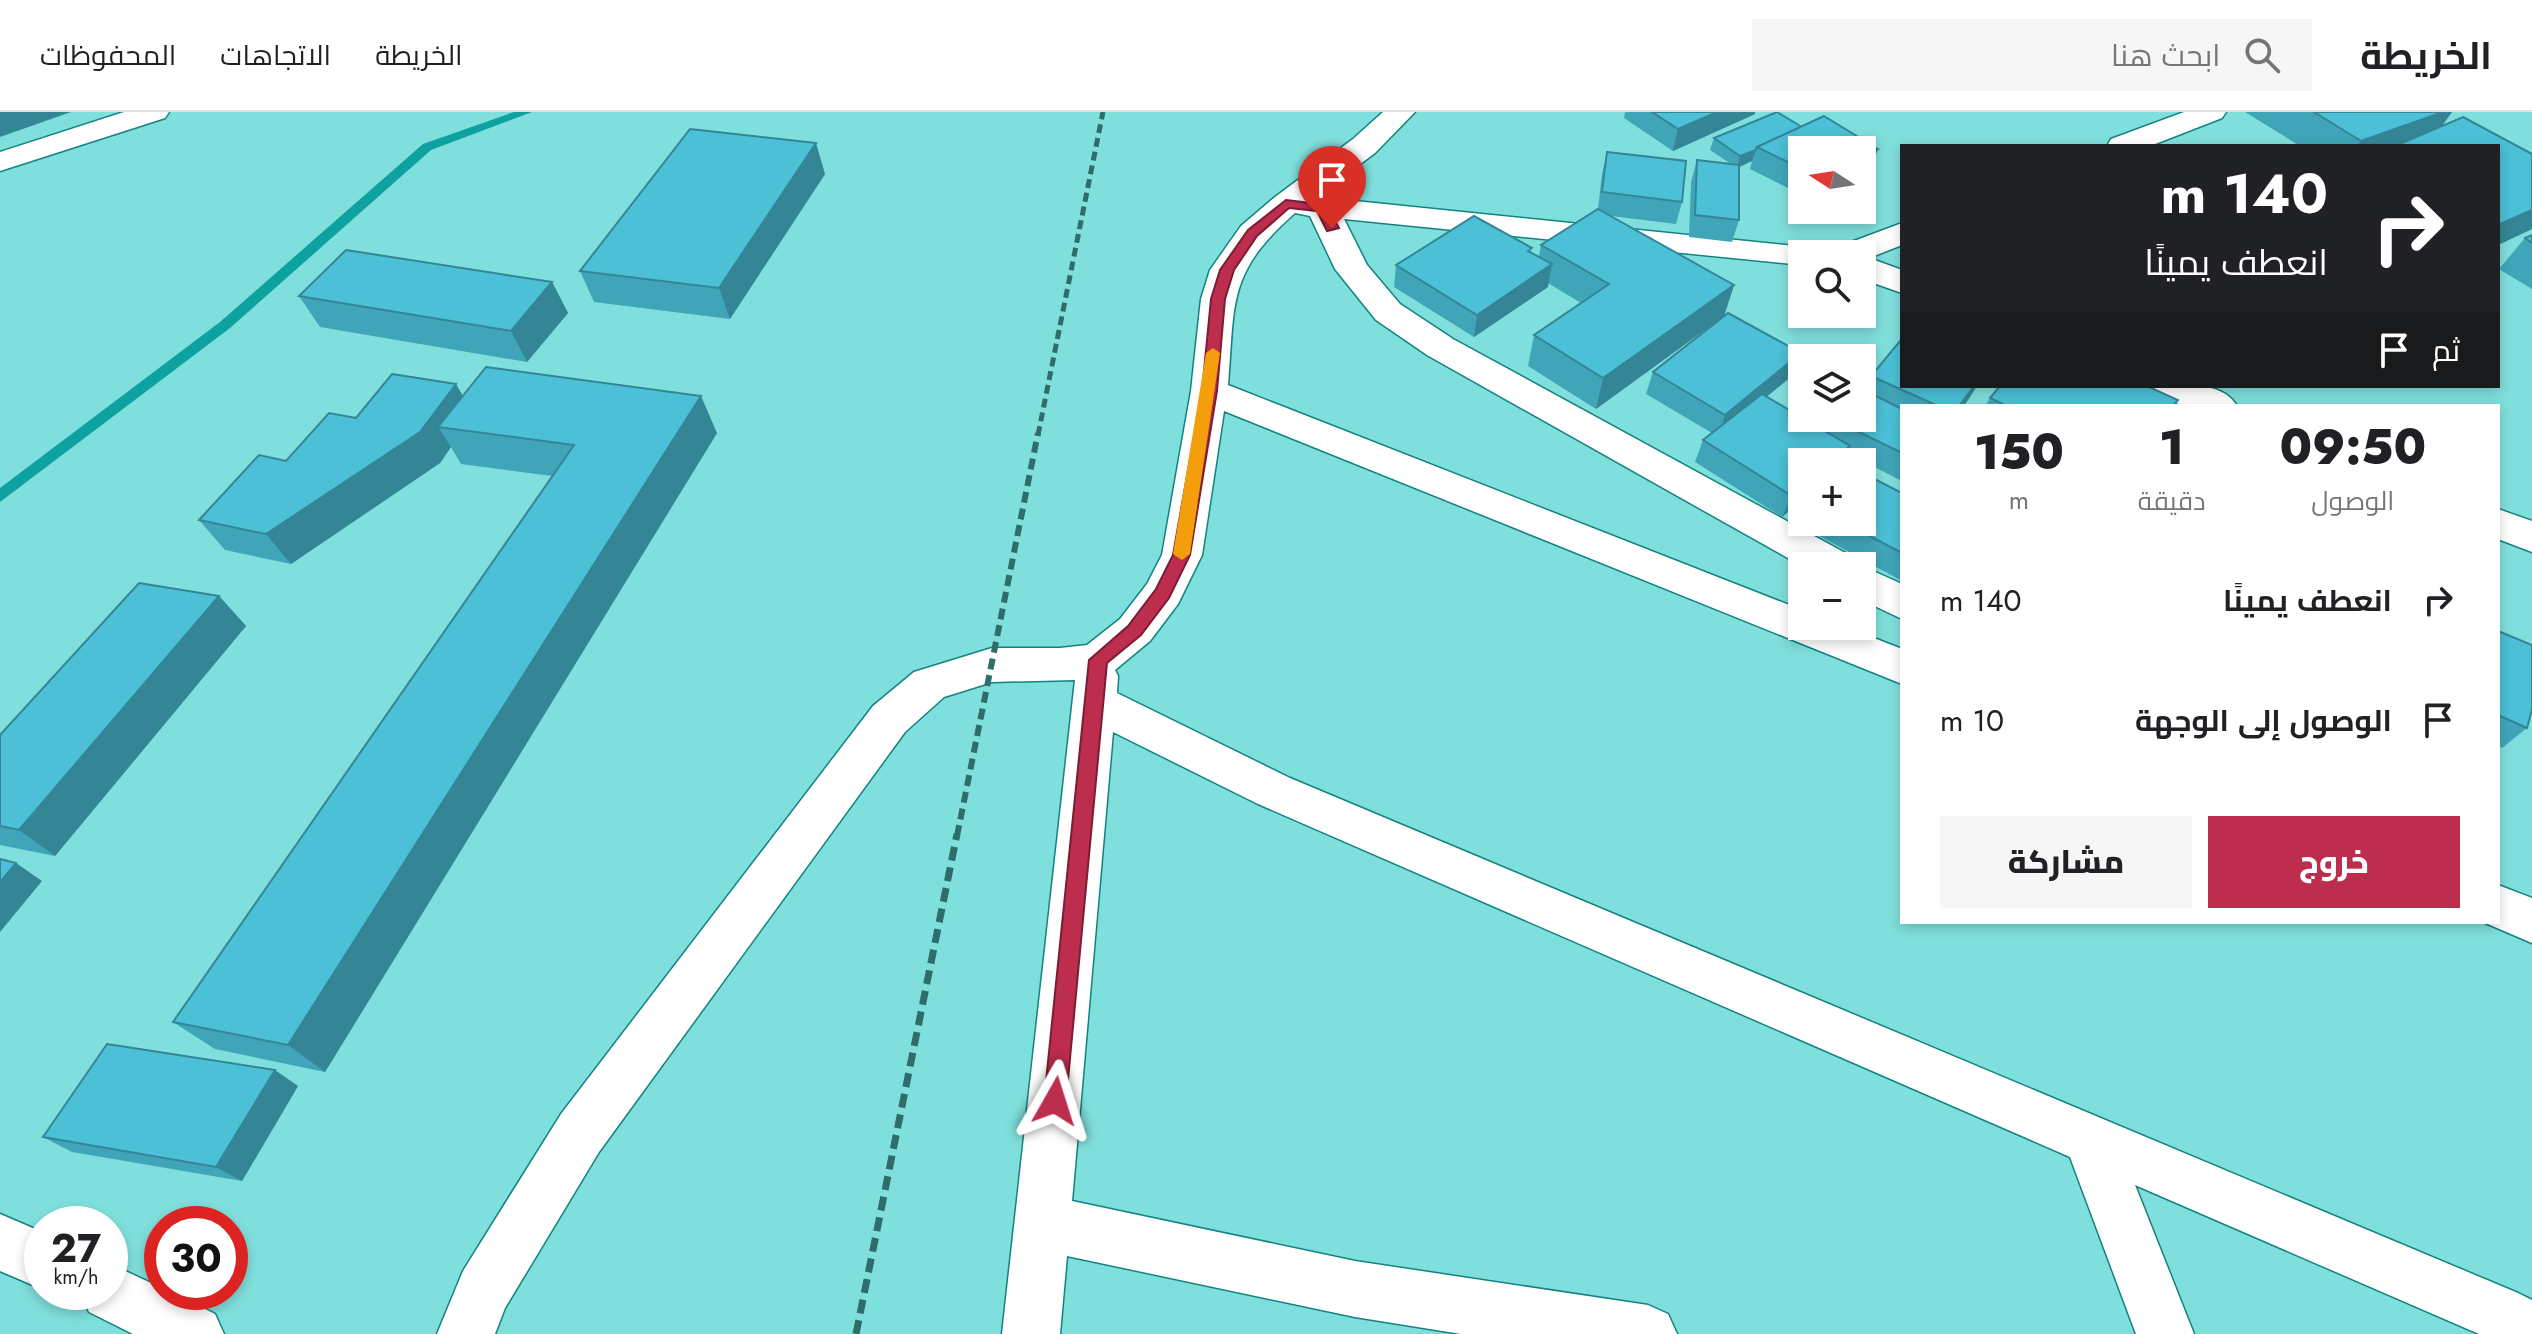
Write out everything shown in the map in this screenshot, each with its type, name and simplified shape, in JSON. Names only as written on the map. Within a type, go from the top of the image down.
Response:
[{"type":"street","points":[[0,162],[154,112]]},
{"type":"street","points":[[1031,1334],[1096,681],[1163,593],[1182,555],[1209,391],[1218,299],[1227,270],[1253,233],[1304,206],[1400,112]]},
{"type":"street","points":[[2127,144],[2211,112]]},
{"type":"street","points":[[1304,206],[1788,254]]},
{"type":"street","points":[[1304,206],[1388,312],[1440,347],[1810,552]]},
{"type":"street","points":[[1876,244],[1900,234]]},
{"type":"street","points":[[1876,272],[1900,281]]},
{"type":"street","points":[[2176,388],[2214,404]]},
{"type":"street","points":[[1209,391],[1900,666]]},
{"type":"street","points":[[2500,524],[2532,537]]},
{"type":"street","points":[[1876,589],[1900,602]]},
{"type":"street","points":[[466,1334],[483,1291],[580,1133],[889,719],[929,684],[992,665],[1060,665],[1096,681],[1274,791],[2498,1313],[2532,1332]]},
{"type":"street","points":[[2500,907],[2532,921]]},
{"type":"street","points":[[2090,1138],[2165,1334]]},
{"type":"street","points":[[1043,1223],[1355,1289],[1648,1334]]},
{"type":"street","points":[[0,1242],[24,1253]]},
{"type":"street","points":[[124,1311],[195,1334]]},
{"type":"building","points":[[1652,112],[1717,112],[1678,129]]},
{"type":"building","points":[[1777,112],[1802,127],[1740,156],[1714,138]]},
{"type":"building","points":[[2314,112],[2443,112],[2361,141]]},
{"type":"building","points":[[1824,116],[1857,136],[1788,136],[1788,162],[1757,147]]},
{"type":"building","points":[[2463,117],[2532,154],[2532,210],[2500,224],[2500,144],[2400,144]]},
{"type":"building","points":[[690,129],[816,143],[719,288],[580,271]]},
{"type":"building","points":[[1607,152],[1686,161],[1682,202],[1602,192]]},
{"type":"building","points":[[1697,160],[1739,165],[1739,220],[1695,215]]},
{"type":"building","points":[[1598,209],[1734,285],[1603,378],[1534,335],[1609,284],[1541,245]]},
{"type":"building","points":[[1474,216],[1532,248],[1528,251],[1552,264],[1477,315],[1396,265]]},
{"type":"building","points":[[346,250],[552,282],[511,331],[299,296]]},
{"type":"building","points":[[1728,313],[1788,346],[1788,364],[1725,415],[1653,372]]},
{"type":"building","points":[[1900,341],[1900,388],[1972,388],[1960,404],[1934,404],[1876,378],[1876,370]]},
{"type":"building","points":[[486,367],[701,396],[288,1045],[173,1022],[574,445],[438,427]]},
{"type":"building","points":[[392,374],[456,384],[420,432],[266,534],[199,520],[259,455],[286,461],[329,413],[356,418]]},
{"type":"building","points":[[1998,388],[2151,388],[2178,400],[2175,404],[2003,404],[1990,398]]},
{"type":"building","points":[[1762,394],[1788,409],[1788,432],[1826,432],[1850,446],[1788,448],[1788,493],[1703,440]]},
{"type":"building","points":[[1876,396],[1900,408],[1900,452],[1859,432],[1876,432]]},
{"type":"building","points":[[1876,480],[1900,492],[1900,552],[1870,536],[1876,536]]},
{"type":"building","points":[[139,583],[219,596],[19,830],[0,826],[0,735]]},
{"type":"building","points":[[2500,632],[2532,645],[2532,709],[2527,728],[2500,716]]},
{"type":"building","points":[[0,859],[16,863],[0,882]]},
{"type":"building","points":[[107,1044],[275,1070],[216,1167],[43,1137]]},
{"type":"waterway","points":[[0,496],[225,325],[427,147],[526,112]]},
{"type":"railway","points":[[1038,435],[1103,112]]},
{"type":"railway","points":[[957,836],[1038,433]]},
{"type":"railway","points":[[856,1334],[957,834]]},
{"type":"slow traffic","points":[[1182,554],[1213,353]]},
{"type":"route","points":[[1055,1101],[1098,660],[1135,630],[1163,593],[1182,555],[1209,391],[1218,299],[1227,270],[1253,233],[1286,204],[1322,207],[1332,228]]}]
